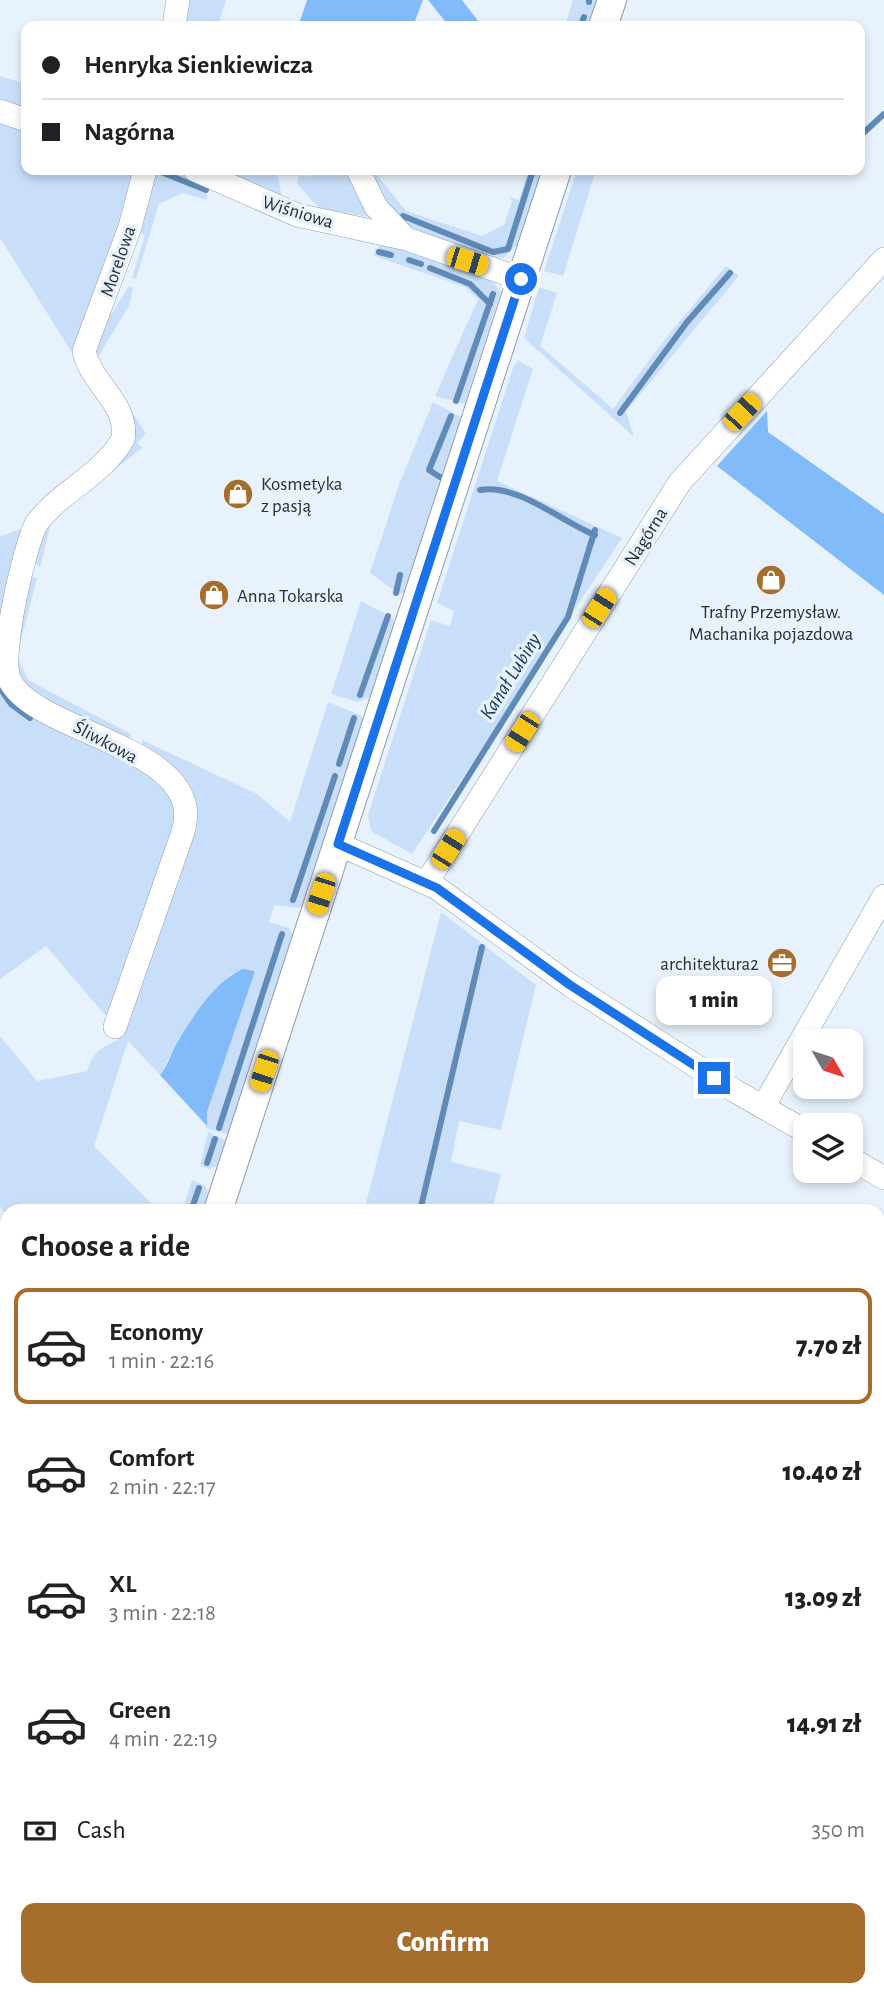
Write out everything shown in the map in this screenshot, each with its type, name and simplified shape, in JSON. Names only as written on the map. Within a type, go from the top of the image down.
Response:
[{"type":"street","points":[[175,21],[178,0]]},
{"type":"street","points":[[605,21],[612,0]]},
{"type":"street","points":[[0,111],[21,118]]},
{"type":"street","name":"Morelowa","points":[[34,705],[13,687],[4,659],[5,640],[31,534],[46,511],[112,455],[124,430],[118,408],[94,374],[84,351],[127,236],[144,175]]},
{"type":"street","name":"Wiśniowa","points":[[206,175],[297,215],[407,239],[521,279]]},
{"type":"street","name":"Wiśniowa","points":[[360,175],[376,207],[407,239]]},
{"type":"street","points":[[220,1204],[555,175]]},
{"type":"street","name":"Nagórna","points":[[427,882],[680,482],[884,259]]},
{"type":"street","name":"Śliwkowa","points":[[34,705],[105,738],[175,783],[184,800],[186,821],[114,1027]]},
{"type":"street","points":[[338,844],[427,882],[570,985],[793,1124]]},
{"type":"street","points":[[763,1107],[884,897]]},
{"type":"street","points":[[863,1166],[884,1178]]},
{"type":"shaded area","points":[[185,0],[226,0],[220,21],[183,21]]},
{"type":"shaded area","points":[[307,0],[423,0],[415,21],[300,21]]},
{"type":"shaded area","points":[[428,0],[462,0],[478,21],[445,21]]},
{"type":"shaded area","points":[[573,0],[601,0],[594,21],[567,21]]},
{"type":"shaded area","points":[[0,76],[21,82],[21,112],[0,105]]},
{"type":"shaded area","points":[[0,118],[21,125],[21,175],[138,175],[81,367],[0,238]]},
{"type":"shaded area","points":[[150,175],[183,175],[205,184],[207,200],[183,193],[159,204],[136,279],[132,278],[145,235],[137,232]]},
{"type":"shaded area","points":[[224,175],[278,175],[282,198]]},
{"type":"shaded area","points":[[299,175],[356,175],[370,217],[320,209],[297,184]]},
{"type":"shaded area","points":[[366,175],[377,175],[406,211],[482,236],[504,225],[512,201],[509,197],[519,200],[526,175],[539,175],[540,187],[520,242],[503,258],[484,257],[397,221]]},
{"type":"shaded area","points":[[575,175],[594,175],[563,276],[544,271]]},
{"type":"shaded area","points":[[384,244],[492,281],[501,292],[465,404],[435,396],[478,299],[465,287],[374,256],[375,249]]},
{"type":"shaded area","points":[[726,266],[739,276],[626,411],[634,437],[524,338],[539,287],[557,293],[540,346],[613,409],[665,339]]},
{"type":"shaded area","points":[[129,286],[133,289],[129,306],[96,360],[146,433],[137,443],[142,448],[52,519],[40,568],[33,560],[36,532],[124,450],[101,388],[93,357],[102,330]]},
{"type":"shaded area","points":[[518,360],[533,369],[497,481],[622,538],[412,854],[371,831],[368,815],[431,620],[450,626],[454,611],[437,603],[513,368]]},
{"type":"shaded area","points":[[433,402],[463,418],[409,590],[399,594],[370,573],[400,482]]},
{"type":"shaded area","points":[[767,411],[768,432],[884,514],[884,595],[717,466]]},
{"type":"shaded area","points":[[117,429],[114,443],[97,467],[37,513],[31,522],[20,554],[0,642],[0,537],[25,527],[31,515],[93,465],[113,441]]},
{"type":"shaded area","points":[[32,577],[37,578],[17,656],[28,680],[131,734],[128,740],[54,710],[11,675],[28,581]]},
{"type":"shaded area","points":[[361,601],[391,617],[398,625],[375,695],[358,702],[331,694]]},
{"type":"shaded area","points":[[0,673],[162,778],[181,808],[116,1010],[105,1015],[46,946],[0,979]]},
{"type":"shaded area","points":[[328,702],[360,715],[364,721],[305,904],[299,908],[274,905],[269,922],[289,928],[294,937],[232,1132],[226,1134],[206,1128],[207,1112],[255,970],[231,974],[209,996],[177,1042],[160,1075],[128,1041],[94,1146],[152,1204],[0,1204],[0,1036],[37,1081],[87,1071],[96,1053],[120,1038],[189,832],[142,746],[142,740],[257,794],[290,822]]},
{"type":"shaded area","points":[[441,912],[536,985],[501,1130],[459,1121],[451,1162],[501,1174],[494,1204],[366,1204]]},
{"type":"shaded area","points":[[243,969],[255,971],[207,1112],[207,1126],[160,1075],[178,1041],[206,1000],[223,982]]},
{"type":"shaded area","points":[[208,1132],[229,1142],[220,1164],[210,1169],[200,1166]]},
{"type":"shaded area","points":[[192,1180],[206,1186],[209,1204],[184,1204]]},
{"type":"waterway","points":[[583,21],[584,17]]},
{"type":"waterway","name":"Kanał Lubiny","points":[[865,131],[884,114]]},
{"type":"waterway","points":[[168,175],[206,190]]},
{"type":"waterway","points":[[403,216],[493,252],[508,249],[531,175]]},
{"type":"waterway","points":[[379,252],[391,255]]},
{"type":"waterway","points":[[409,260],[421,264]]},
{"type":"waterway","points":[[430,268],[470,284],[490,304]]},
{"type":"waterway","name":"Kanał Lubiny","points":[[620,413],[687,322],[730,273]]},
{"type":"waterway","points":[[456,401],[493,294]]},
{"type":"waterway","points":[[440,477],[429,470],[451,416]]},
{"type":"waterway","points":[[480,490],[494,489],[523,497],[595,535]]},
{"type":"waterway","name":"Kanał Lubiny","points":[[434,831],[568,617],[595,530]]},
{"type":"waterway","points":[[396,593],[400,575]]},
{"type":"waterway","points":[[360,695],[388,616]]},
{"type":"waterway","points":[[0,688],[11,704],[30,718]]},
{"type":"waterway","points":[[339,764],[354,718]]},
{"type":"waterway","points":[[293,900],[335,776]]},
{"type":"waterway","points":[[219,1128],[282,934]]},
{"type":"waterway","name":"Kanał Lubiny","points":[[422,1204],[482,947]]},
{"type":"waterway","points":[[207,1163],[215,1139]]},
{"type":"waterway","points":[[193,1204],[199,1188]]},
{"type":"place","name":"Kosmetyka z pasją","points":[[238,494]]},
{"type":"place","name":"Trafny Przemysław. Machanika pojazdowa","points":[[771,580]]},
{"type":"place","name":"Anna Tokarska","points":[[214,595]]},
{"type":"place","name":"architektura2","points":[[782,963]]},
{"type":"route","points":[[521,279],[338,844],[437,888],[570,985],[714,1078]]}]
